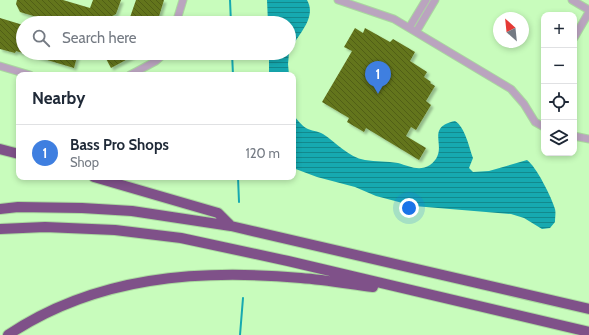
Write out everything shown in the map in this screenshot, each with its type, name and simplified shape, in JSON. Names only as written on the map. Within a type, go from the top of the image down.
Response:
[{"type":"highway","points":[[0,148],[16,153]]},
{"type":"highway","points":[[104,180],[218,213],[231,226]]},
{"type":"highway","points":[[0,209],[82,208],[132,211],[231,226],[589,309]]},
{"type":"highway","points":[[0,229],[45,227],[115,230],[181,238],[288,261],[589,332]]},
{"type":"highway","points":[[8,335],[45,313],[83,297],[121,286],[161,279],[217,275],[268,275],[416,291]]},
{"type":"street","points":[[178,16],[183,0]]},
{"type":"street","points":[[338,0],[394,19],[511,88],[524,104],[535,122],[541,125]]},
{"type":"street","points":[[409,28],[426,0]]},
{"type":"street","points":[[416,32],[435,0]]},
{"type":"street","points":[[572,0],[589,11],[577,33]]},
{"type":"street","points":[[584,21],[589,27]]},
{"type":"street","points":[[136,72],[157,60]]},
{"type":"street","points":[[0,66],[20,72]]},
{"type":"street","points":[[577,137],[589,139]]},
{"type":"water","points":[[267,0],[307,0],[310,7],[308,21],[296,41],[296,16],[268,16]]},
{"type":"water","points":[[269,60],[288,60],[289,72],[269,72]]},
{"type":"water","points":[[296,118],[306,128],[323,134],[353,156],[369,161],[398,163],[418,168],[430,165],[436,159],[439,152],[438,134],[440,129],[445,124],[455,121],[464,132],[468,143],[473,158],[469,168],[473,172],[489,171],[527,160],[531,163],[547,190],[553,204],[555,211],[555,222],[550,228],[542,229],[524,218],[511,214],[414,206],[376,196],[355,187],[317,177],[296,169]]},
{"type":"building","points":[[17,0],[63,0],[90,8],[93,0],[121,0],[116,14],[112,16],[33,16],[20,12],[16,4]]},
{"type":"building","points":[[136,0],[164,0],[159,16],[130,16]]},
{"type":"building","points":[[0,18],[16,23],[16,51],[15,53],[0,49]]},
{"type":"building","points":[[355,28],[363,33],[365,28],[390,42],[393,39],[415,52],[410,61],[427,72],[424,77],[435,86],[426,101],[431,105],[416,130],[411,127],[406,136],[426,148],[419,160],[366,128],[364,132],[347,122],[349,118],[322,102],[352,51],[344,47]]},
{"type":"building","points":[[47,60],[76,60],[74,68]]},
{"type":"building","points":[[107,60],[126,60],[111,68]]},
{"type":"waterway","points":[[230,0],[231,16]]},
{"type":"waterway","points":[[232,60],[233,72]]},
{"type":"waterway","points":[[238,180],[239,202]]},
{"type":"waterway","points":[[240,335],[243,298]]},
{"type":"place","name":"Bass Pro Shops","points":[[378,94]]}]
